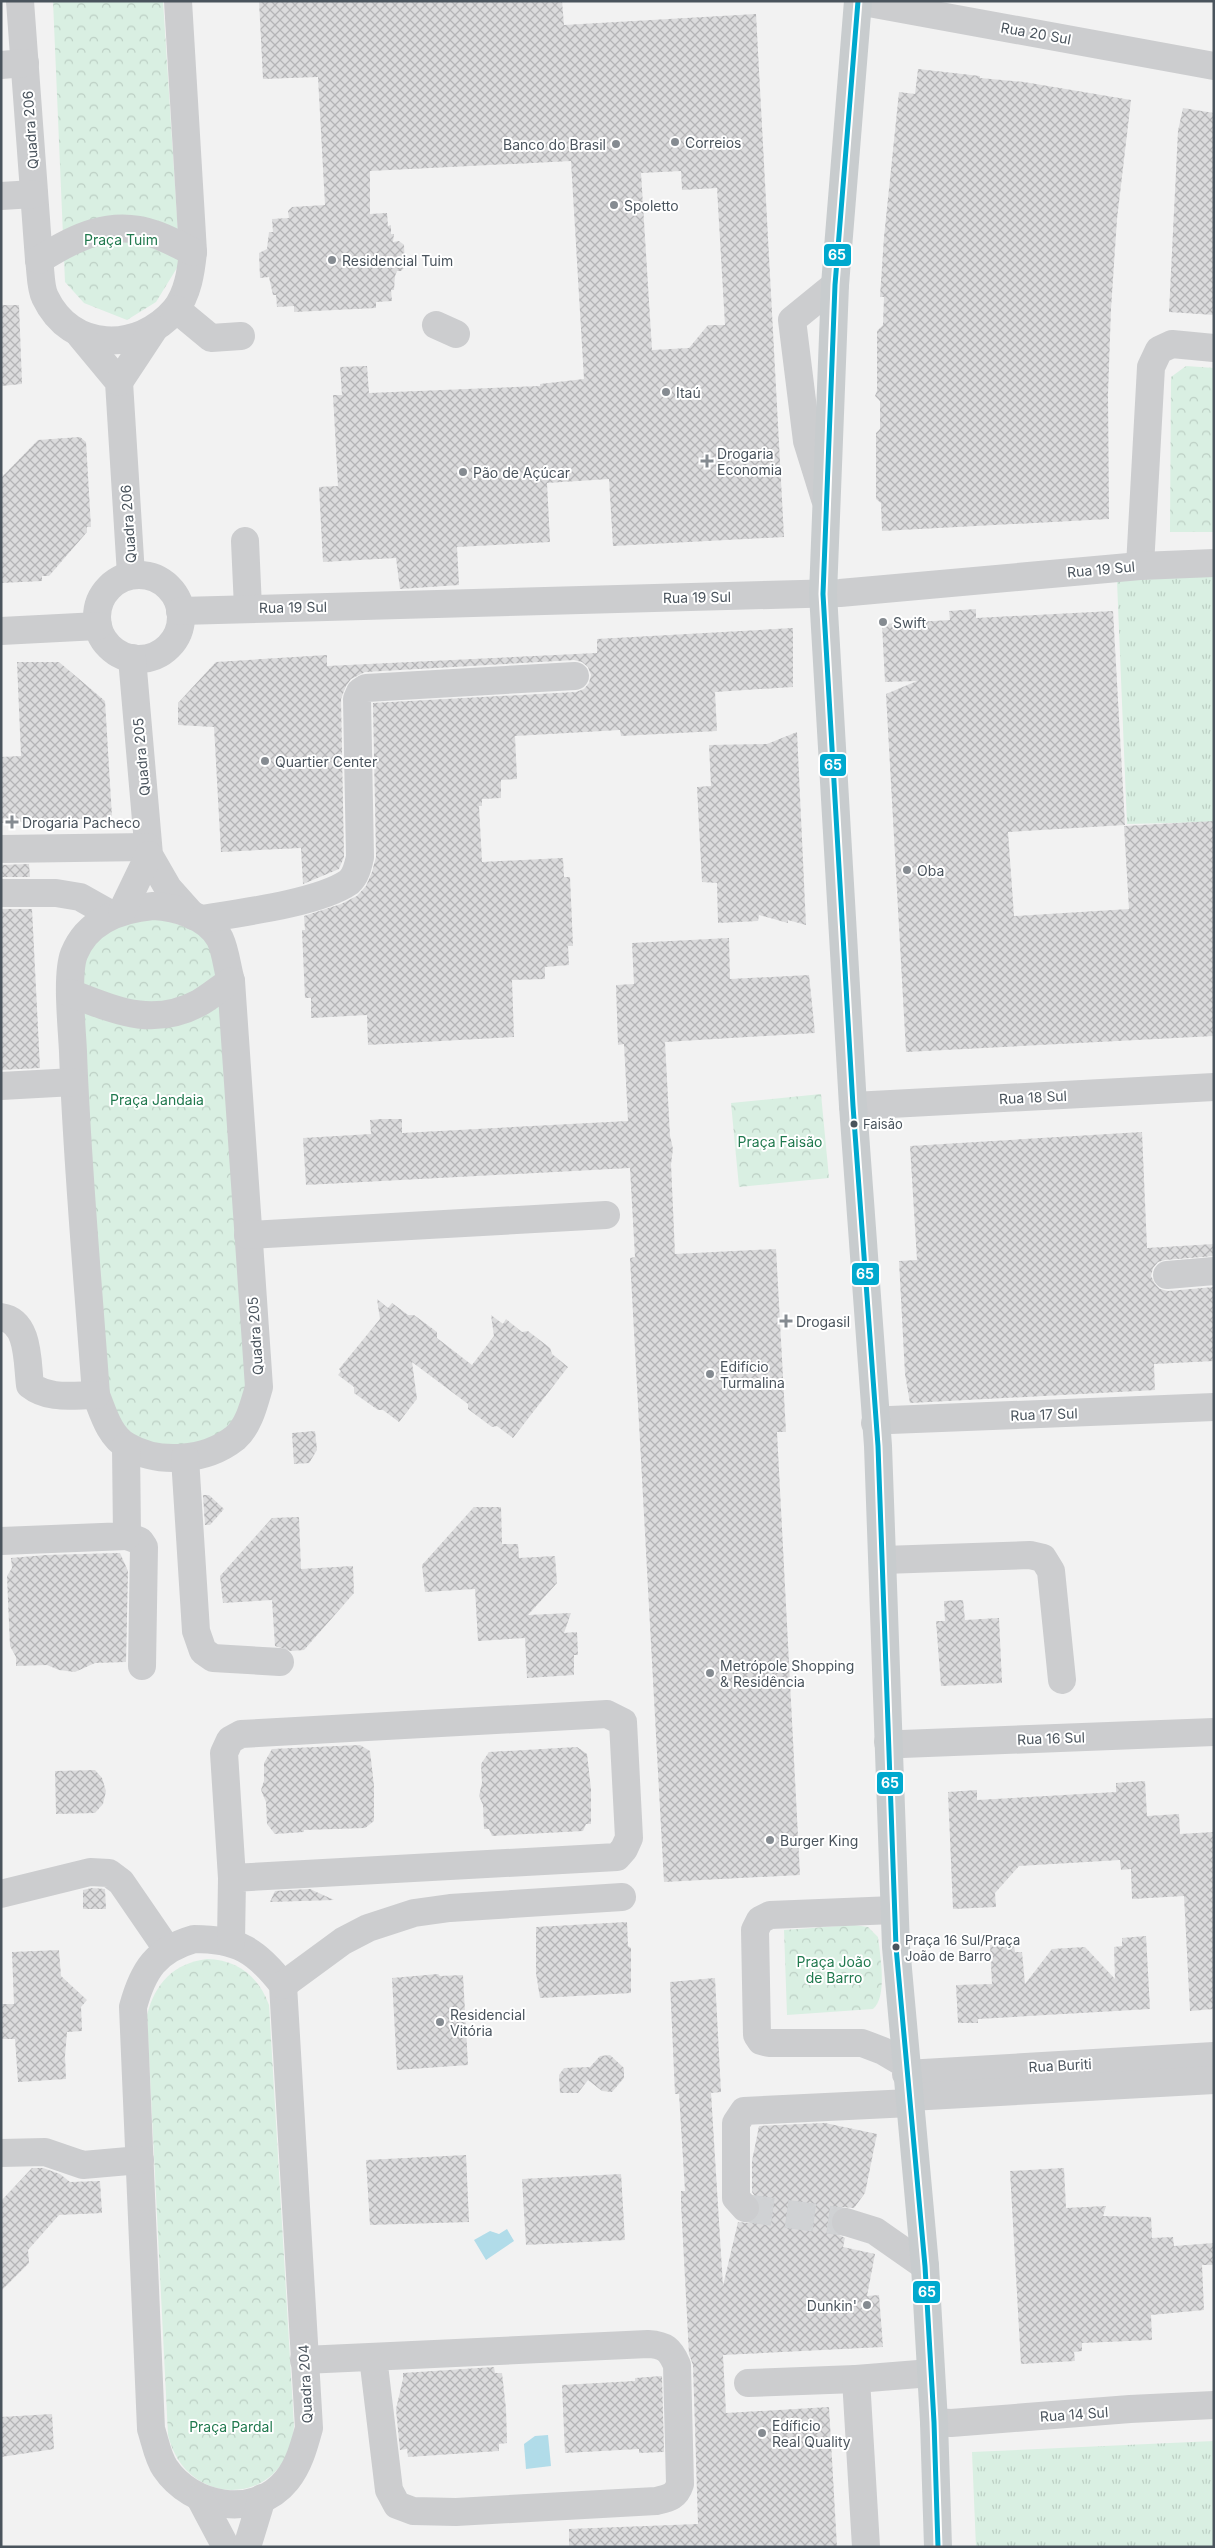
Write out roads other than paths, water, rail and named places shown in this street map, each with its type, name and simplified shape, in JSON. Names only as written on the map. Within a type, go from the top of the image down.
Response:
[{"type":"main road","points":[[858,1],[835,285],[823,594],[853,1106],[878,1446],[894,1910],[925,2266],[934,2422],[938,2547]]},
{"type":"street","name":"Quadra 206","points":[[20,1],[13,64],[34,194],[44,297],[66,326],[80,335],[119,382],[131,575]]},
{"type":"street","name":"Quadra 206","points":[[119,382],[154,329],[176,308],[190,277],[192,252],[178,1]]},
{"type":"street","name":"Rua 20 Sul","points":[[858,1],[1214,66]]},
{"type":"street","points":[[1,196],[34,194]]},
{"type":"street","points":[[39,260],[71,240],[98,230],[126,228],[154,234],[192,252]]},
{"type":"street","points":[[827,508],[807,441],[792,320],[835,285]]},
{"type":"street","points":[[176,308],[211,338],[241,336]]},
{"type":"street","name":"Quadra 206","points":[[80,335],[117,342],[154,329]]},
{"type":"street","points":[[1140,566],[1151,367],[1159,350],[1172,344],[1214,348]]},
{"type":"street","points":[[245,541],[248,608]]},
{"type":"street","name":"Rua 19 Sul","points":[[180,611],[823,594],[1140,566],[1214,563]]},
{"type":"street","points":[[131,575],[144,575],[158,579],[169,587],[176,598],[180,611],[180,624],[175,636],[167,647],[157,654],[145,658],[132,658],[110,648],[102,638],[98,626],[97,613],[100,600],[108,588],[118,580],[131,575]]},
{"type":"street","points":[[1,631],[98,626]]},
{"type":"street","name":"Quadra 205","points":[[126,1446],[158,1456],[185,1458],[202,1455],[236,1437],[252,1413],[259,1387],[231,981],[220,939],[168,888],[149,851],[132,658]]},
{"type":"street","points":[[127,1536],[126,1446],[109,1427],[96,1395],[74,1082],[70,993],[74,955],[89,929],[117,913],[132,908],[159,906],[197,917],[255,911],[320,894],[349,881],[356,872],[360,858],[357,699],[360,692],[366,688],[575,676]]},
{"type":"street","points":[[1,849],[149,851],[117,913]]},
{"type":"street","points":[[1,893],[56,893],[80,897],[117,913]]},
{"type":"street","points":[[70,993],[122,1013],[152,1017],[178,1012],[199,1003],[231,981]]},
{"type":"street","points":[[1,1086],[74,1082]]},
{"type":"street","name":"Rua 18 Sul","points":[[853,1106],[1214,1087]]},
{"type":"street","points":[[248,1235],[606,1215]]},
{"type":"street","points":[[1167,1275],[1214,1271]]},
{"type":"street","points":[[1,1317],[8,1318],[16,1324],[23,1334],[30,1385],[40,1393],[51,1395],[96,1395]]},
{"type":"street","name":"Rua 17 Sul","points":[[875,1423],[890,1420],[1214,1407]]},
{"type":"street","points":[[185,1458],[196,1631],[203,1651],[213,1658],[280,1662]]},
{"type":"street","points":[[1,1541],[127,1536],[140,1541],[144,1547],[142,1666]]},
{"type":"street","points":[[883,1560],[1030,1555],[1043,1558],[1051,1571],[1062,1680]]},
{"type":"street","points":[[231,1942],[232,1878],[224,1753],[230,1740],[241,1734],[607,1714],[617,1717],[623,1722],[629,1838],[624,1849],[617,1857],[232,1878]]},
{"type":"street","name":"Rua 16 Sul","points":[[888,1742],[902,1744],[1214,1732]]},
{"type":"street","points":[[1,1894],[90,1872],[109,1873],[122,1882],[167,1949]]},
{"type":"street","points":[[282,1984],[343,1941],[368,1928],[414,1913],[450,1908],[622,1897]]},
{"type":"street","points":[[745,2208],[739,2204],[736,2198],[736,2123],[744,2111],[908,2085],[883,2051],[862,2043],[769,2043],[761,2041],[757,2035],[754,1930],[760,1920],[770,1915],[894,1910]]},
{"type":"street","name":"Quadra 204","points":[[194,1939],[231,1942],[249,1952],[271,1970],[282,1984],[309,2428],[304,2448],[286,2481],[271,2494],[254,2502],[232,2504],[216,2503],[200,2498],[178,2483],[164,2467],[152,2428],[133,2007],[144,1976],[167,1949],[194,1939]]},
{"type":"street","name":"Rua Buriti","points":[[908,2085],[1214,2056]]},
{"type":"street","name":"Rua Buriti","points":[[908,2085],[1214,2080]]},
{"type":"street","points":[[1,2153],[45,2152],[82,2165],[140,2160]]},
{"type":"street","points":[[846,2222],[875,2231],[925,2266]]},
{"type":"street","points":[[304,2360],[373,2357],[663,2345],[671,2351],[677,2364],[680,2484],[678,2492],[671,2498],[656,2501],[456,2512],[413,2511],[398,2505],[389,2490],[373,2357]]},
{"type":"street","points":[[748,2383],[856,2379],[931,2373]]},
{"type":"street","points":[[856,2379],[866,2547]]},
{"type":"street","name":"Rua 14 Sul","points":[[934,2422],[951,2423],[1130,2409],[1214,2406]]},
{"type":"street","points":[[200,2498],[226,2547]]},
{"type":"street","points":[[247,2547],[262,2498]]},
{"type":"water","points":[[507,2229],[514,2241],[486,2260],[474,2240],[490,2231],[499,2234]]},
{"type":"water","points":[[548,2435],[551,2466],[526,2469],[524,2444],[535,2436]]},
{"type":"tunnel","points":[[745,2208],[846,2222]]},
{"type":"place","name":"Correios","points":[[675,142]]},
{"type":"place","name":"Banco do Brasil","points":[[616,144]]},
{"type":"place","name":"Spoletto","points":[[614,205]]},
{"type":"place","name":"Residencial Tuim","points":[[332,260]]},
{"type":"place","name":"Itaú","points":[[666,392]]},
{"type":"place","name":"Drogaria Economia","points":[[707,461]]},
{"type":"place","name":"Pão de Açúcar","points":[[463,472]]},
{"type":"place","name":"Swift","points":[[883,622]]},
{"type":"place","name":"Quartier Center","points":[[265,761]]},
{"type":"place","name":"Drogaria Pacheco","points":[[12,822]]},
{"type":"place","name":"Oba","points":[[907,870]]},
{"type":"place","name":"Faisão","points":[[854,1124]]},
{"type":"place","name":"Drogasil","points":[[786,1321]]},
{"type":"place","name":"Edifício Turmalina","points":[[710,1374]]},
{"type":"place","name":"Metrópole Shopping & Residência","points":[[710,1673]]},
{"type":"place","name":"Burger King","points":[[770,1840]]},
{"type":"place","name":"Praça 16 Sul/Praça João de Barro","points":[[896,1947]]},
{"type":"place","name":"Residencial Vitória","points":[[440,2022]]},
{"type":"place","name":"Dunkin'","points":[[867,2305]]},
{"type":"place","name":"Edíficio Real Quality","points":[[762,2433]]},
{"type":"park label","name":"Praça Tuim","points":[[121,239]]},
{"type":"park label","name":"Praça Jandaia","points":[[157,1099]]},
{"type":"park label","name":"Praça Faisão","points":[[780,1141]]},
{"type":"park label","name":"Praça João de Barro","points":[[834,1969]]},
{"type":"park label","name":"Praça Pardal","points":[[231,2426]]}]
